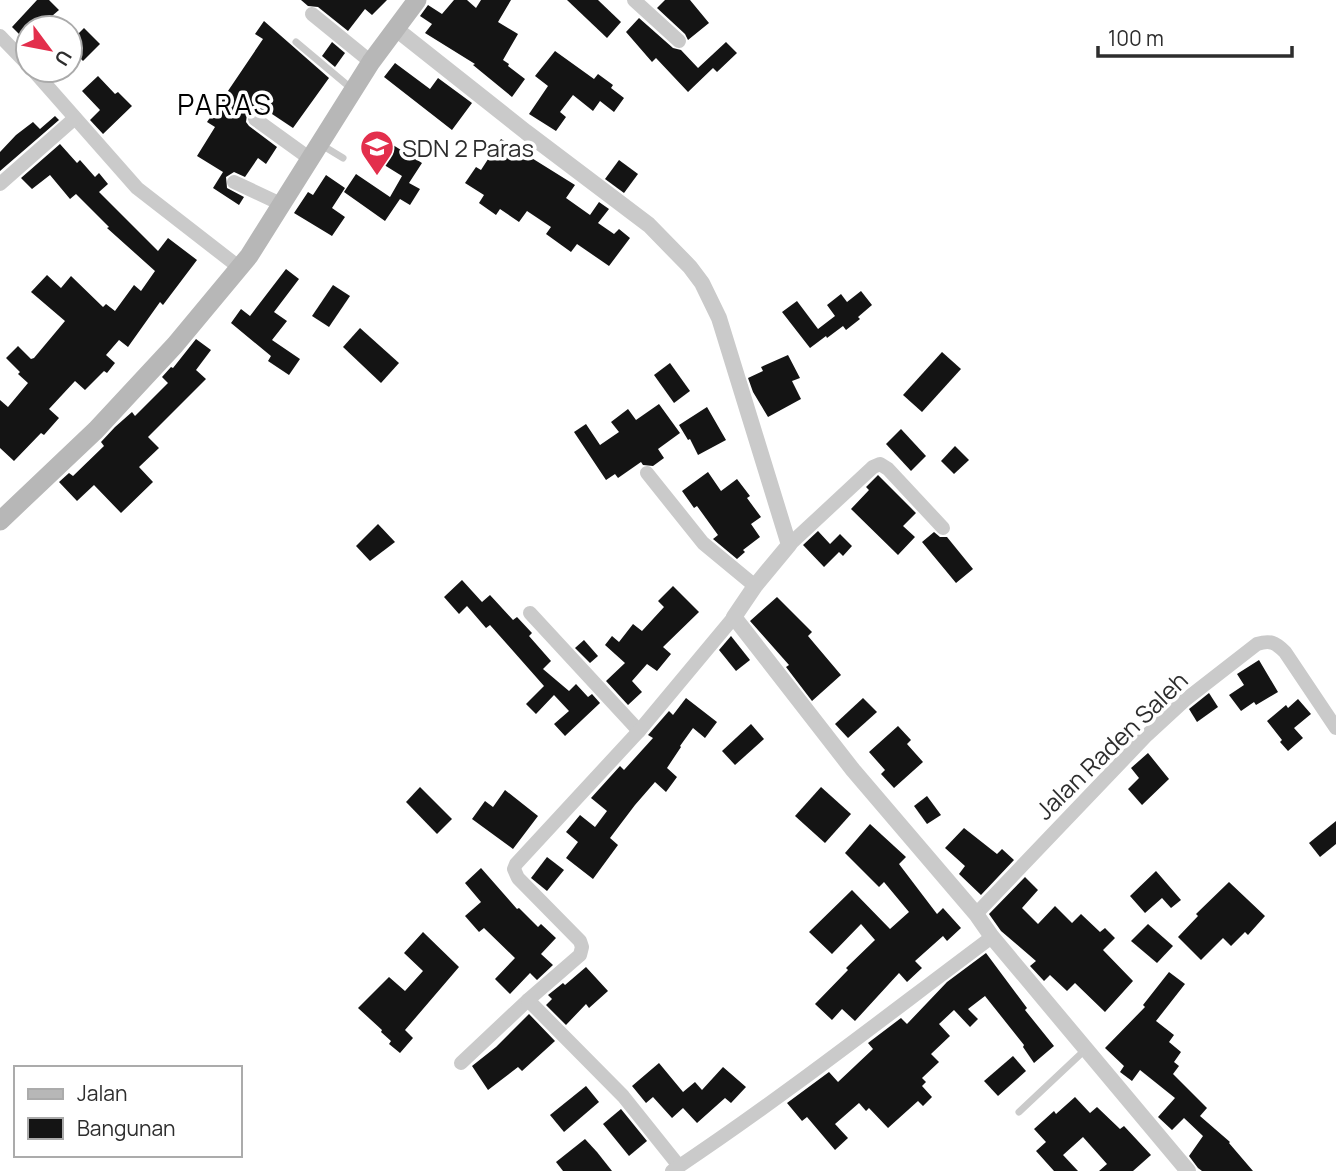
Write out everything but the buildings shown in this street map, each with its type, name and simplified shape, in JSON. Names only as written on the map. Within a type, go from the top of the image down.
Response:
[{"type":"main road","points":[[0,521],[96,430],[175,345],[240,268],[283,205],[353,89],[417,0]]},
{"type":"street","points":[[634,0],[680,41]]},
{"type":"street","points":[[312,14],[371,62]]},
{"type":"street","points":[[396,29],[649,225],[690,267],[702,283],[719,318],[789,545]]},
{"type":"street","points":[[0,36],[14,50]]},
{"type":"street","points":[[45,84],[136,188],[240,268]]},
{"type":"street","points":[[0,184],[75,118]]},
{"type":"street","points":[[255,119],[314,150]]},
{"type":"street","points":[[234,182],[283,205]]},
{"type":"street","points":[[461,1063],[580,954],[582,947],[580,941],[514,874],[516,864],[639,731],[734,617],[755,586],[789,545],[873,467],[880,464],[888,469],[943,528]]},
{"type":"street","points":[[647,473],[703,543],[755,586]]},
{"type":"street","points":[[530,613],[639,731]]},
{"type":"street","points":[[734,617],[853,770],[1188,1171]]},
{"type":"street","name":"Jalan Raden Saleh","points":[[976,914],[1147,735],[1185,700],[1257,644],[1269,641],[1280,647],[1336,727]]},
{"type":"street","points":[[527,1000],[623,1096],[676,1169],[797,1085],[992,937]]},
{"type":"lane","points":[[296,42],[353,89]]},
{"type":"lane","points":[[314,150],[343,158]]},
{"type":"lane","points":[[1019,1112],[1086,1049]]},
{"type":"place","name":"SDN 2 Paras","points":[[377,177]]},
{"type":"district","name":"PARAS","points":[[225,104]]}]
